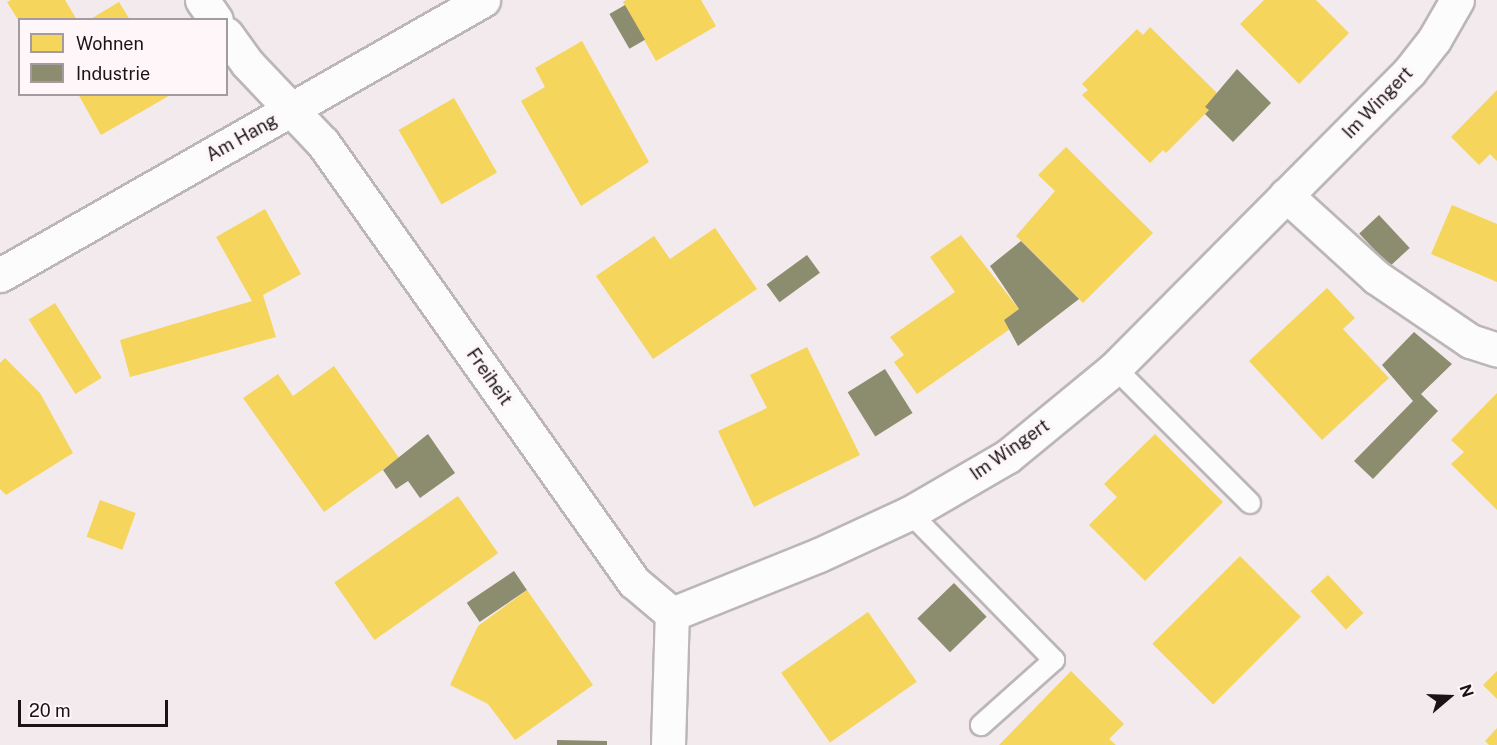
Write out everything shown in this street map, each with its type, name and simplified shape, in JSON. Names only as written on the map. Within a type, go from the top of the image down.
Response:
[{"type":"street","points":[[202,0],[215,18]]},
{"type":"street","name":"Am Hang","points":[[0,275],[292,111],[483,0]]},
{"type":"street","name":"Im Wingert","points":[[672,614],[819,555],[910,513],[1008,456],[1115,368],[1409,72],[1434,40],[1457,0]]},
{"type":"street","name":"Freiheit","points":[[228,36],[292,111],[323,143],[634,582],[672,614]]},
{"type":"street","points":[[1286,195],[1376,277],[1470,341],[1497,350]]},
{"type":"street","points":[[668,745],[672,614]]},
{"type":"lane","points":[[1115,368],[1250,503]]},
{"type":"lane","points":[[910,513],[1054,660],[981,724]]},
{"type":"building: Wohnen","points":[[11,0],[65,0],[76,18],[18,20],[7,2]]},
{"type":"building: Wohnen","points":[[626,0],[701,0],[716,26],[656,61],[623,2]]},
{"type":"building: Wohnen","points":[[1264,0],[1316,0],[1349,33],[1299,84],[1240,24]]},
{"type":"building: Wohnen","points":[[119,2],[129,18],[92,18]]},
{"type":"building: Wohnen","points":[[1150,27],[1218,94],[1205,107],[1209,110],[1166,153],[1163,150],[1150,163],[1082,95],[1088,90],[1082,84],[1137,29],[1143,35]]},
{"type":"building: Wohnen","points":[[582,41],[649,162],[581,206],[521,101],[545,87],[535,68]]},
{"type":"building: Wohnen","points":[[1497,90],[1497,161],[1490,154],[1479,165],[1451,137]]},
{"type":"building: Wohnen","points":[[79,96],[169,96],[101,135]]},
{"type":"building: Wohnen","points":[[454,98],[497,172],[442,204],[399,130]]},
{"type":"building: Wohnen","points":[[1066,147],[1153,233],[1083,303],[1016,236],[1055,191],[1038,175]]},
{"type":"building: Wohnen","points":[[1452,205],[1497,224],[1497,282],[1431,254]]},
{"type":"building: Wohnen","points":[[265,209],[301,274],[263,295],[276,337],[130,377],[120,340],[252,301],[216,237]]},
{"type":"building: Wohnen","points":[[715,228],[757,289],[653,359],[596,276],[654,236],[670,259]]},
{"type":"building: Wohnen","points":[[961,235],[1019,309],[1004,320],[1010,329],[917,394],[894,362],[904,355],[890,337],[955,292],[930,257]]},
{"type":"building: Wohnen","points":[[1327,288],[1355,318],[1343,329],[1389,378],[1322,440],[1249,361]]},
{"type":"building: Wohnen","points":[[55,303],[102,378],[75,394],[29,319]]},
{"type":"building: Wohnen","points":[[807,347],[860,455],[754,507],[718,431],[767,408],[750,375]]},
{"type":"building: Wohnen","points":[[5,358],[40,393],[73,453],[6,495],[0,489],[0,363]]},
{"type":"building: Wohnen","points":[[334,366],[399,458],[324,512],[243,398],[278,374],[293,396]]},
{"type":"building: Wohnen","points":[[1497,393],[1497,510],[1451,464],[1464,452],[1451,440]]},
{"type":"building: Wohnen","points":[[1155,434],[1223,502],[1145,581],[1089,525],[1117,497],[1104,484]]},
{"type":"building: Wohnen","points":[[458,496],[498,553],[374,640],[334,583]]},
{"type":"building: Wohnen","points":[[100,500],[136,513],[122,550],[87,537]]},
{"type":"building: Wohnen","points":[[1240,556],[1301,617],[1213,704],[1152,644]]},
{"type":"building: Wohnen","points":[[1328,575],[1363,613],[1346,629],[1310,591]]},
{"type":"building: Wohnen","points":[[527,590],[593,685],[515,740],[488,704],[450,685],[478,626]]},
{"type":"building: Wohnen","points":[[868,612],[917,682],[830,742],[781,673]]},
{"type":"building: Wohnen","points":[[1071,671],[1124,724],[1109,739],[1116,745],[999,745]]},
{"type":"building: Wohnen","points":[[1497,671],[1497,699],[1483,685]]},
{"type":"building: Wohnen","points":[[1497,728],[1497,745],[1489,745],[1485,741]]},
{"type":"building: Industrie","points":[[625,5],[645,40],[629,49],[609,14]]},
{"type":"building: Industrie","points":[[1237,69],[1271,103],[1233,142],[1205,114],[1209,110],[1205,107]]},
{"type":"building: Industrie","points":[[1379,215],[1410,248],[1390,266],[1359,233]]},
{"type":"building: Industrie","points":[[1021,241],[1079,299],[1018,346],[1004,320],[1019,309],[990,266]]},
{"type":"building: Industrie","points":[[807,255],[820,273],[779,302],[767,284]]},
{"type":"building: Industrie","points":[[1414,332],[1452,364],[1421,394],[1438,411],[1373,479],[1354,461],[1413,401],[1382,365]]},
{"type":"building: Industrie","points":[[885,369],[913,413],[875,436],[848,392]]},
{"type":"building: Industrie","points":[[428,434],[455,473],[420,498],[408,481],[396,489],[383,470]]},
{"type":"building: Industrie","points":[[514,571],[527,590],[480,622],[467,603]]},
{"type":"building: Industrie","points":[[954,583],[987,617],[950,652],[917,618]]},
{"type":"building: Industrie","points":[[557,740],[607,741],[607,745],[557,745]]}]
